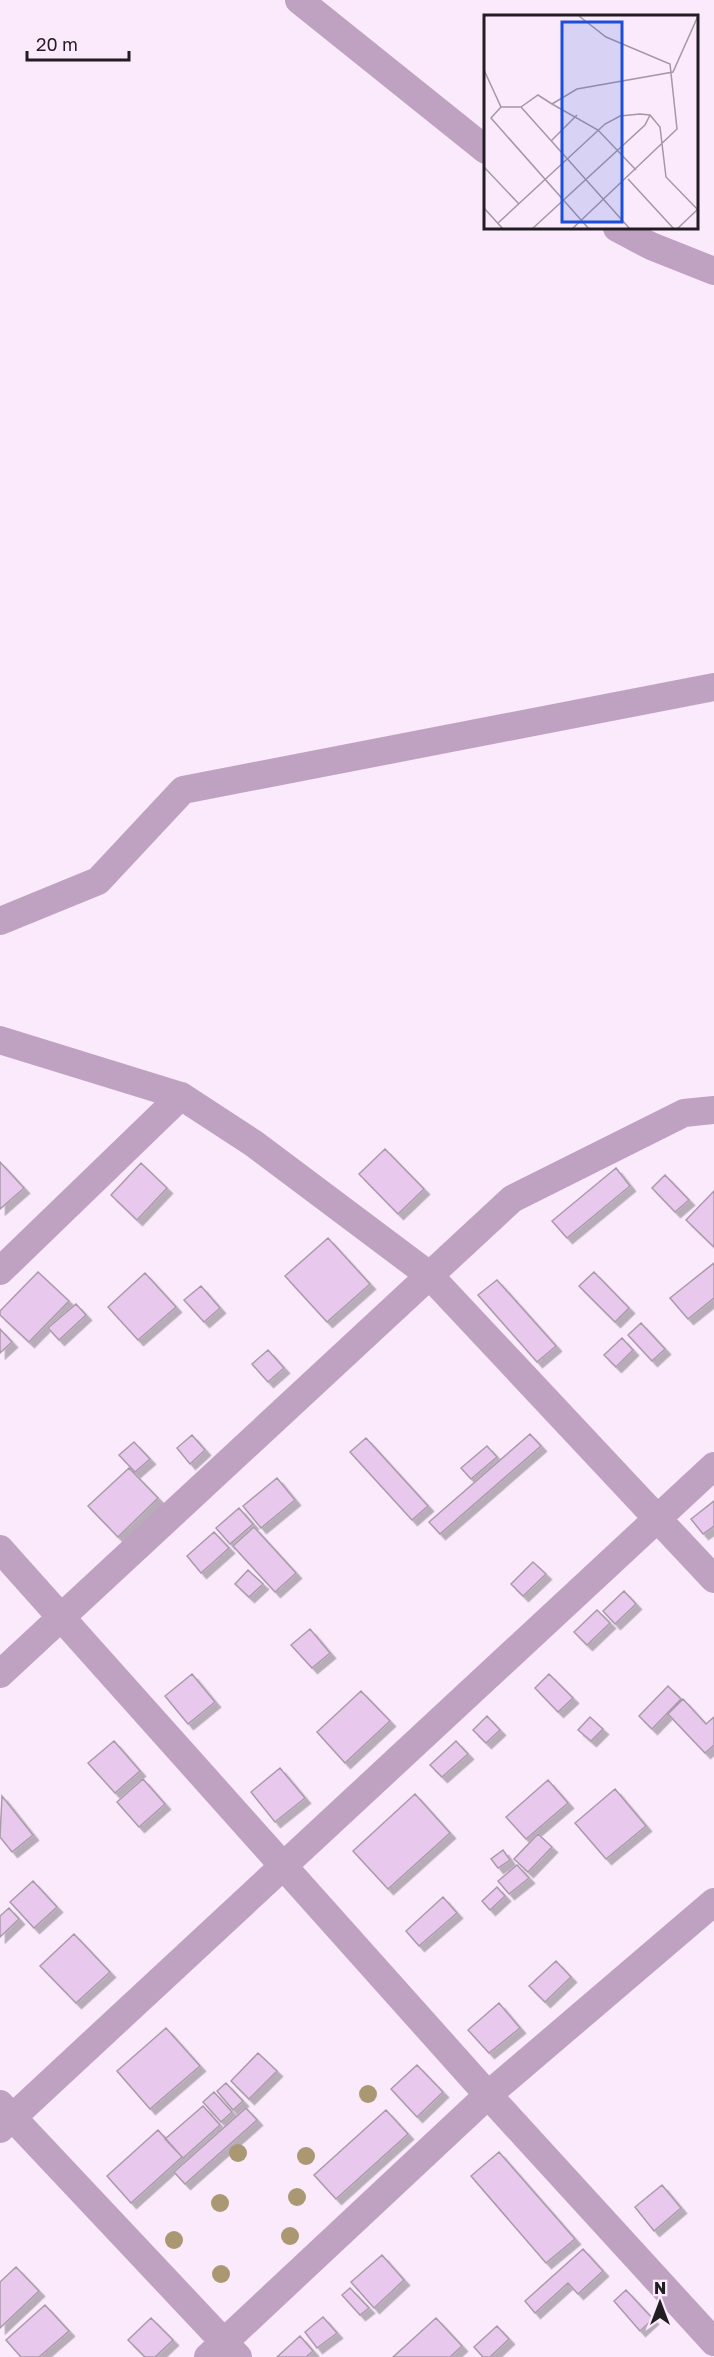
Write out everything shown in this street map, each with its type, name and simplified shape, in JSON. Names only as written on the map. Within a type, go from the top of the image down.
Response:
[{"type":"street","points":[[298,0],[484,148]]},
{"type":"street","points":[[621,230],[651,246],[714,271]]},
{"type":"street","points":[[0,921],[98,881],[183,790],[714,687]]},
{"type":"street","points":[[0,1040],[180,1095],[253,1143],[429,1275],[714,1579]]},
{"type":"street","points":[[0,1271],[180,1095]]},
{"type":"street","points":[[0,1674],[512,1199],[684,1113],[714,1110]]},
{"type":"street","points":[[714,1466],[284,1867],[4,2117],[223,2352],[488,2096],[714,1902]]},
{"type":"street","points":[[0,1549],[488,2096],[714,2342]]},
{"type":"building","points":[[385,1149],[424,1189],[398,1214],[359,1174]]},
{"type":"building","points":[[0,1162],[24,1188],[0,1209]]},
{"type":"building","points":[[141,1163],[167,1188],[137,1220],[111,1195]]},
{"type":"building","points":[[616,1168],[630,1186],[567,1238],[552,1221]]},
{"type":"building","points":[[665,1175],[689,1200],[675,1212],[652,1188]]},
{"type":"building","points":[[714,1191],[714,1247],[686,1220]]},
{"type":"building","points":[[328,1238],[370,1284],[327,1322],[285,1276]]},
{"type":"building","points":[[714,1263],[714,1298],[688,1319],[670,1298]]},
{"type":"building","points":[[38,1272],[69,1301],[29,1342],[0,1315],[0,1311]]},
{"type":"building","points":[[594,1272],[629,1308],[615,1322],[579,1286]]},
{"type":"building","points":[[145,1273],[176,1307],[138,1340],[108,1307]]},
{"type":"building","points":[[497,1280],[556,1346],[537,1362],[478,1295]]},
{"type":"building","points":[[201,1286],[220,1308],[204,1322],[184,1300]]},
{"type":"building","points":[[76,1304],[86,1315],[59,1340],[48,1328]]},
{"type":"building","points":[[641,1323],[665,1349],[652,1361],[628,1335]]},
{"type":"building","points":[[0,1329],[12,1342],[0,1353]]},
{"type":"building","points":[[622,1338],[633,1350],[616,1367],[604,1355]]},
{"type":"building","points":[[268,1350],[284,1368],[268,1382],[252,1364]]},
{"type":"building","points":[[530,1434],[541,1446],[440,1534],[429,1522]]},
{"type":"building","points":[[192,1435],[205,1450],[190,1464],[177,1448]]},
{"type":"building","points":[[366,1438],[428,1506],[412,1520],[350,1452]]},
{"type":"building","points":[[134,1442],[150,1459],[135,1472],[119,1455]]},
{"type":"building","points":[[487,1446],[497,1457],[471,1479],[461,1468]]},
{"type":"building","points":[[129,1468],[158,1498],[118,1537],[88,1506]]},
{"type":"building","points":[[277,1478],[295,1500],[261,1528],[243,1506]]},
{"type":"building","points":[[714,1501],[714,1526],[703,1534],[691,1519]]},
{"type":"building","points":[[239,1508],[253,1524],[230,1544],[216,1528]]},
{"type":"building","points":[[254,1527],[296,1573],[275,1592],[233,1546]]},
{"type":"building","points":[[214,1532],[229,1548],[201,1573],[187,1556]]},
{"type":"building","points":[[533,1562],[546,1574],[523,1596],[511,1584]]},
{"type":"building","points":[[248,1570],[263,1584],[249,1597],[235,1584]]},
{"type":"building","points":[[624,1591],[636,1604],[615,1624],[603,1611]]},
{"type":"building","points":[[597,1610],[610,1623],[587,1645],[574,1632]]},
{"type":"building","points":[[310,1629],[330,1653],[312,1668],[291,1645]]},
{"type":"building","points":[[192,1674],[215,1702],[188,1724],[165,1696]]},
{"type":"building","points":[[549,1674],[573,1698],[558,1712],[535,1688]]},
{"type":"building","points":[[668,1686],[681,1699],[652,1729],[639,1716]]},
{"type":"building","points":[[361,1691],[390,1721],[345,1763],[317,1732]]},
{"type":"building","points":[[683,1699],[706,1724],[714,1717],[714,1745],[705,1753],[668,1714]]},
{"type":"building","points":[[487,1716],[500,1730],[486,1743],[473,1730]]},
{"type":"building","points":[[590,1717],[603,1729],[591,1741],[578,1730]]},
{"type":"building","points":[[114,1741],[140,1771],[115,1793],[88,1763]]},
{"type":"building","points":[[456,1741],[468,1754],[442,1777],[430,1765]]},
{"type":"building","points":[[280,1768],[305,1798],[275,1822],[251,1792]]},
{"type":"building","points":[[143,1779],[165,1804],[139,1827],[117,1802]]},
{"type":"building","points":[[548,1780],[568,1803],[526,1839],[506,1817]]},
{"type":"building","points":[[615,1789],[646,1826],[606,1859],[575,1823]]},
{"type":"building","points":[[415,1794],[450,1833],[388,1889],[353,1851]]},
{"type":"building","points":[[2,1796],[33,1835],[12,1852],[0,1837]]},
{"type":"building","points":[[538,1834],[552,1847],[528,1872],[514,1859]]},
{"type":"building","points":[[503,1850],[510,1860],[498,1868],[491,1859]]},
{"type":"building","points":[[517,1865],[529,1878],[509,1894],[498,1881]]},
{"type":"building","points":[[33,1881],[57,1907],[34,1928],[10,1902]]},
{"type":"building","points":[[497,1887],[505,1896],[490,1910],[482,1901]]},
{"type":"building","points":[[443,1897],[457,1913],[419,1946],[406,1931]]},
{"type":"building","points":[[9,1908],[19,1919],[0,1937],[0,1916]]},
{"type":"building","points":[[74,1934],[110,1972],[76,2003],[40,1966]]},
{"type":"building","points":[[556,1961],[571,1977],[545,2002],[529,1986]]},
{"type":"building","points":[[499,2003],[520,2028],[489,2053],[468,2030]]},
{"type":"building","points":[[166,2028],[200,2066],[150,2109],[117,2071]]},
{"type":"building","points":[[258,2053],[277,2071],[249,2099],[231,2081]]},
{"type":"building","points":[[417,2065],[443,2092],[417,2117],[391,2089]]},
{"type":"building","points":[[226,2083],[243,2101],[233,2110],[217,2091]]},
{"type":"building","points":[[214,2092],[232,2112],[221,2122],[203,2102]]},
{"type":"building","points":[[203,2106],[220,2125],[183,2158],[165,2139]]},
{"type":"building","points":[[246,2108],[257,2120],[185,2184],[174,2172]]},
{"type":"building","points":[[386,2110],[408,2134],[336,2199],[314,2175]]},
{"type":"building","points":[[158,2130],[182,2157],[131,2203],[107,2176]]},
{"type":"building","points":[[499,2152],[575,2239],[546,2263],[471,2176]]},
{"type":"building","points":[[662,2185],[681,2208],[654,2231],[635,2207]]},
{"type":"building","points":[[583,2249],[603,2271],[578,2294],[568,2283],[535,2313],[525,2301]]},
{"type":"building","points":[[382,2255],[404,2280],[374,2308],[351,2282]]},
{"type":"building","points":[[16,2267],[39,2291],[0,2328],[0,2282]]},
{"type":"building","points":[[350,2288],[369,2308],[360,2315],[342,2295]]},
{"type":"building","points":[[626,2290],[653,2319],[640,2331],[614,2301]]},
{"type":"building","points":[[45,2305],[69,2331],[39,2357],[21,2357],[6,2340]]},
{"type":"building","points":[[323,2317],[337,2333],[317,2348],[305,2332]]},
{"type":"building","points":[[151,2318],[173,2340],[155,2357],[145,2357],[128,2340]]},
{"type":"building","points":[[436,2318],[462,2346],[450,2357],[393,2357]]},
{"type":"building","points":[[497,2326],[509,2339],[490,2357],[483,2357],[474,2347]]},
{"type":"building","points":[[300,2336],[313,2351],[306,2357],[277,2357]]}]
